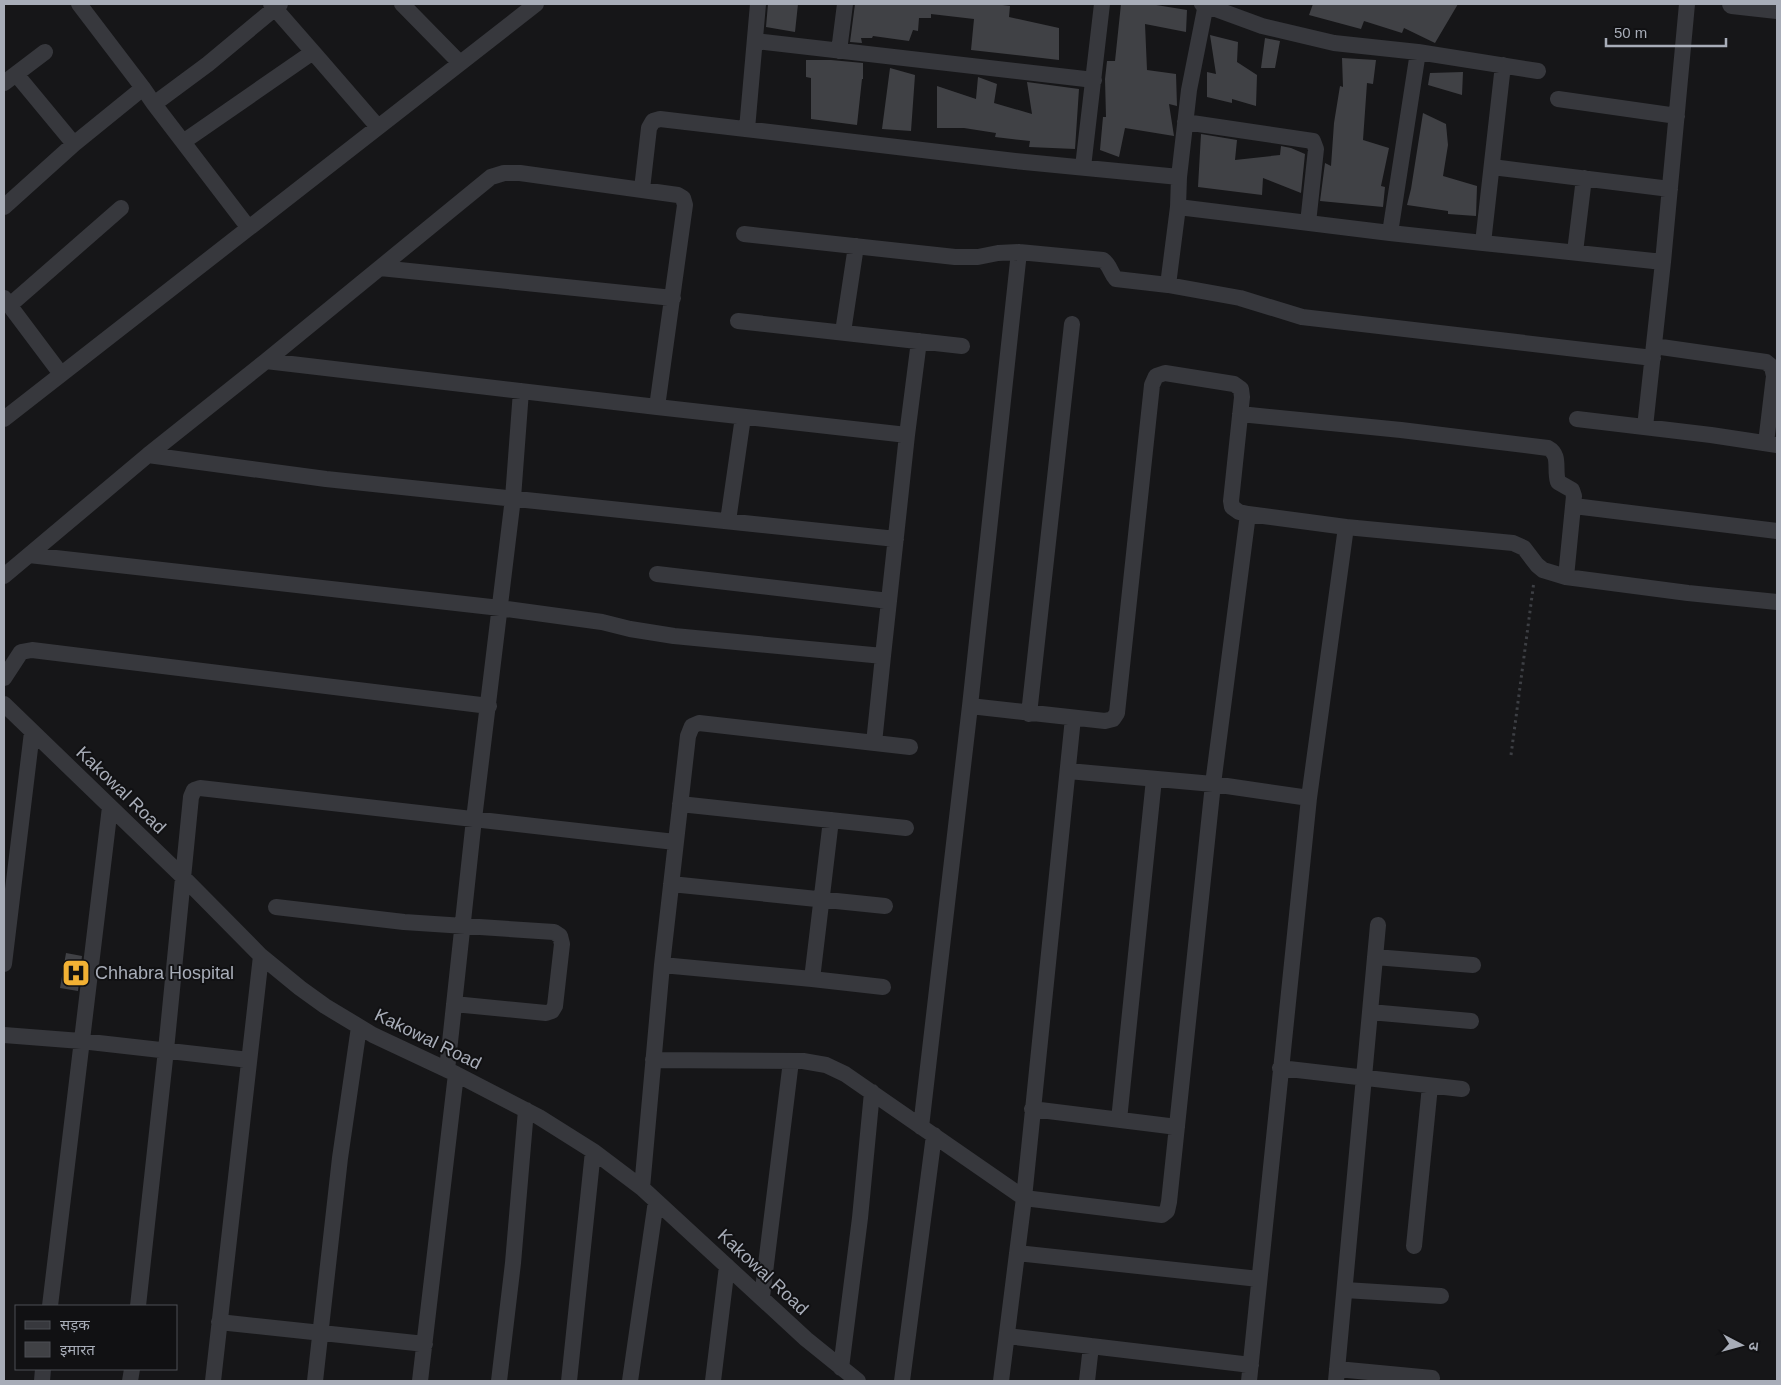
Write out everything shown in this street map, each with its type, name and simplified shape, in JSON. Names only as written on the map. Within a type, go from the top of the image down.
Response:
[{"type":"street","points":[[402,4],[460,63]]},
{"type":"street","points":[[4,419],[536,4]]},
{"type":"street","points":[[746,128],[758,4]]},
{"type":"street","points":[[839,50],[845,4]]},
{"type":"street","points":[[1083,167],[1102,4]]},
{"type":"street","points":[[1168,285],[1178,207],[1179,177],[1189,90],[1204,4],[1262,26],[1334,43],[1418,52],[1538,71]]},
{"type":"street","points":[[1646,426],[1687,4]]},
{"type":"street","points":[[1732,4],[1777,9]]},
{"type":"street","points":[[154,104],[208,64],[275,5],[378,127]]},
{"type":"street","points":[[87,6],[154,104],[248,228]]},
{"type":"street","points":[[755,41],[1094,80]]},
{"type":"street","points":[[45,52],[10,78],[74,144]]},
{"type":"street","points":[[183,142],[313,52]]},
{"type":"street","points":[[1390,233],[1418,52]]},
{"type":"street","points":[[1483,243],[1502,65]]},
{"type":"street","points":[[4,207],[74,144],[143,88]]},
{"type":"street","points":[[1558,100],[1677,116]]},
{"type":"street","points":[[642,189],[649,128],[653,121],[660,119],[1015,161],[1179,177]]},
{"type":"street","points":[[1185,122],[1313,141],[1316,149],[1308,223]]},
{"type":"street","points":[[1492,167],[1670,189]]},
{"type":"street","points":[[4,576],[148,455],[491,178],[504,174],[520,173],[642,189],[678,195],[683,198],[685,205],[658,407]]},
{"type":"street","points":[[1575,252],[1584,178]]},
{"type":"street","points":[[1178,207],[1390,233],[1663,262]]},
{"type":"street","points":[[61,374],[7,301],[121,208]]},
{"type":"street","points":[[744,234],[955,257],[978,257],[998,253],[1019,252],[1103,260],[1108,264],[1112,275],[1116,279],[1168,285],[1240,298],[1302,318],[1766,362],[1772,367],[1774,376],[1772,444],[1646,426],[1577,419]]},
{"type":"street","points":[[842,332],[856,246]]},
{"type":"street","points":[[902,1381],[970,706],[1019,252]]},
{"type":"street","points":[[380,268],[673,298]]},
{"type":"street","points":[[738,321],[962,346]]},
{"type":"street","points":[[1029,714],[1072,324]]},
{"type":"street","points":[[874,743],[919,341]]},
{"type":"street","points":[[266,361],[907,435]]},
{"type":"street","points":[[970,706],[1105,721],[1113,719],[1117,713],[1152,385],[1156,376],[1166,373],[1234,384],[1241,389],[1242,397],[1231,501],[1232,507],[1239,512],[1346,526],[1513,543],[1524,548],[1536,565],[1543,570],[1566,577],[1688,593],[1777,602]]},
{"type":"street","points":[[420,1381],[452,1072],[454,1004],[474,819],[513,498],[521,391]]},
{"type":"street","points":[[1240,414],[1402,430],[1548,448],[1554,451],[1556,456],[1558,482],[1572,490],[1574,506],[1566,577]]},
{"type":"street","points":[[728,521],[743,417]]},
{"type":"street","points":[[148,455],[326,479],[896,539]]},
{"type":"street","points":[[1574,506],[1777,531]]},
{"type":"street","points":[[653,1060],[803,1061],[826,1065],[846,1074],[1024,1198],[1162,1215],[1167,1211],[1212,784],[1248,514]]},
{"type":"street","points":[[1249,1381],[1309,798],[1346,526]]},
{"type":"street","points":[[29,555],[500,608],[602,622],[630,629],[674,636],[884,656]]},
{"type":"street","points":[[657,574],[889,601]]},
{"type":"street","points":[[4,678],[21,652],[32,650],[489,706]]},
{"type":"street","name":"Kakowal Road","points":[[4,704],[183,877],[261,956],[325,1006],[359,1027],[526,1110],[594,1152],[642,1188],[850,1377]]},
{"type":"street","points":[[1001,1381],[1024,1198],[1073,718]]},
{"type":"street","points":[[642,1188],[675,842],[688,736],[692,726],[699,724],[910,747]]},
{"type":"street","points":[[4,964],[32,732]]},
{"type":"street","points":[[1068,771],[1212,784],[1309,798]]},
{"type":"street","points":[[1119,1120],[1154,779]]},
{"type":"street","points":[[138,1305],[191,797],[194,790],[200,788],[675,842]]},
{"type":"street","points":[[680,804],[906,828]]},
{"type":"street","points":[[50,1305],[110,807]]},
{"type":"street","points":[[812,979],[831,820]]},
{"type":"street","points":[[671,884],[885,906]]},
{"type":"street","points":[[276,907],[404,922],[554,932],[560,936],[562,944],[555,1006],[552,1012],[454,1004]]},
{"type":"street","points":[[1378,925],[1336,1375],[1432,1378]]},
{"type":"street","points":[[213,1381],[218,1322],[261,956]]},
{"type":"street","points":[[1375,957],[1472,965]]},
{"type":"street","points":[[662,965],[883,987]]},
{"type":"street","points":[[1370,1012],[1471,1021]]},
{"type":"street","points":[[315,1381],[340,1158],[359,1027]]},
{"type":"street","points":[[4,1035],[81,1041],[249,1060]]},
{"type":"street","points":[[762,1297],[791,1061]]},
{"type":"street","points":[[1280,1068],[1462,1089]]},
{"type":"street","points":[[1414,1246],[1430,1086]]},
{"type":"street","points":[[850,1377],[860,1218],[872,1092]]},
{"type":"street","points":[[1032,1109],[1177,1127]]},
{"type":"street","points":[[499,1381],[513,1263],[526,1110]]},
{"type":"street","points":[[570,1381],[594,1152]]},
{"type":"street","points":[[630,1381],[656,1201]]},
{"type":"street","points":[[1017,1253],[1259,1279]]},
{"type":"street","points":[[713,1381],[727,1266]]},
{"type":"street","points":[[1345,1290],[1441,1296]]},
{"type":"street","points":[[218,1322],[425,1344]]},
{"type":"street","points":[[1007,1336],[1251,1365]]},
{"type":"street","points":[[1087,1381],[1091,1346]]},
{"type":"path","points":[[1511,754],[1536,565]]},
{"type":"building","points":[[768,4],[798,4],[795,32],[766,27]]},
{"type":"building","points":[[855,4],[995,4],[1010,6],[1009,17],[1059,28],[1059,60],[971,50],[974,19],[931,14],[931,18],[919,18],[918,31],[913,30],[909,41],[873,36],[872,38],[861,38],[862,43],[850,42]]},
{"type":"building","points":[[1121,4],[1150,4],[1187,10],[1186,32],[1145,24],[1147,70],[1176,74],[1177,106],[1169,104],[1174,136],[1125,128],[1119,157],[1100,150],[1103,117],[1106,117],[1105,79],[1107,61],[1115,61]]},
{"type":"building","points":[[1313,4],[1458,4],[1435,43],[1404,28],[1402,33],[1364,21],[1361,29],[1309,15]]},
{"type":"building","points":[[1210,35],[1238,42],[1237,62],[1257,75],[1256,106],[1232,99],[1232,103],[1207,97],[1207,72],[1216,74]]},
{"type":"building","points":[[1265,38],[1280,41],[1275,68],[1261,68]]},
{"type":"building","points":[[1342,58],[1376,60],[1373,84],[1367,83],[1363,140],[1389,148],[1381,186],[1385,187],[1383,207],[1320,201],[1325,163],[1331,166],[1334,123],[1340,86],[1343,87]]},
{"type":"building","points":[[806,60],[863,63],[863,79],[857,125],[811,119],[811,78],[806,77]]},
{"type":"building","points":[[890,68],[915,75],[911,131],[882,129]]},
{"type":"building","points":[[1463,72],[1462,95],[1428,85],[1430,73]]},
{"type":"building","points":[[978,77],[997,84],[994,103],[1032,114],[1027,82],[1079,89],[1075,149],[1029,147],[1030,141],[995,137],[996,133],[964,128],[937,128],[937,86],[976,99]]},
{"type":"building","points":[[1423,113],[1446,124],[1448,145],[1443,176],[1477,186],[1476,216],[1448,214],[1448,211],[1407,205]]},
{"type":"building","points":[[1201,134],[1237,140],[1235,160],[1280,155],[1281,146],[1305,154],[1301,193],[1263,178],[1262,195],[1198,187]]},
{"type":"building","points":[[66,953],[82,956],[78,991],[60,988]]},
{"type":"place","name":"Chhabra Hospital","points":[[76,973]]}]
